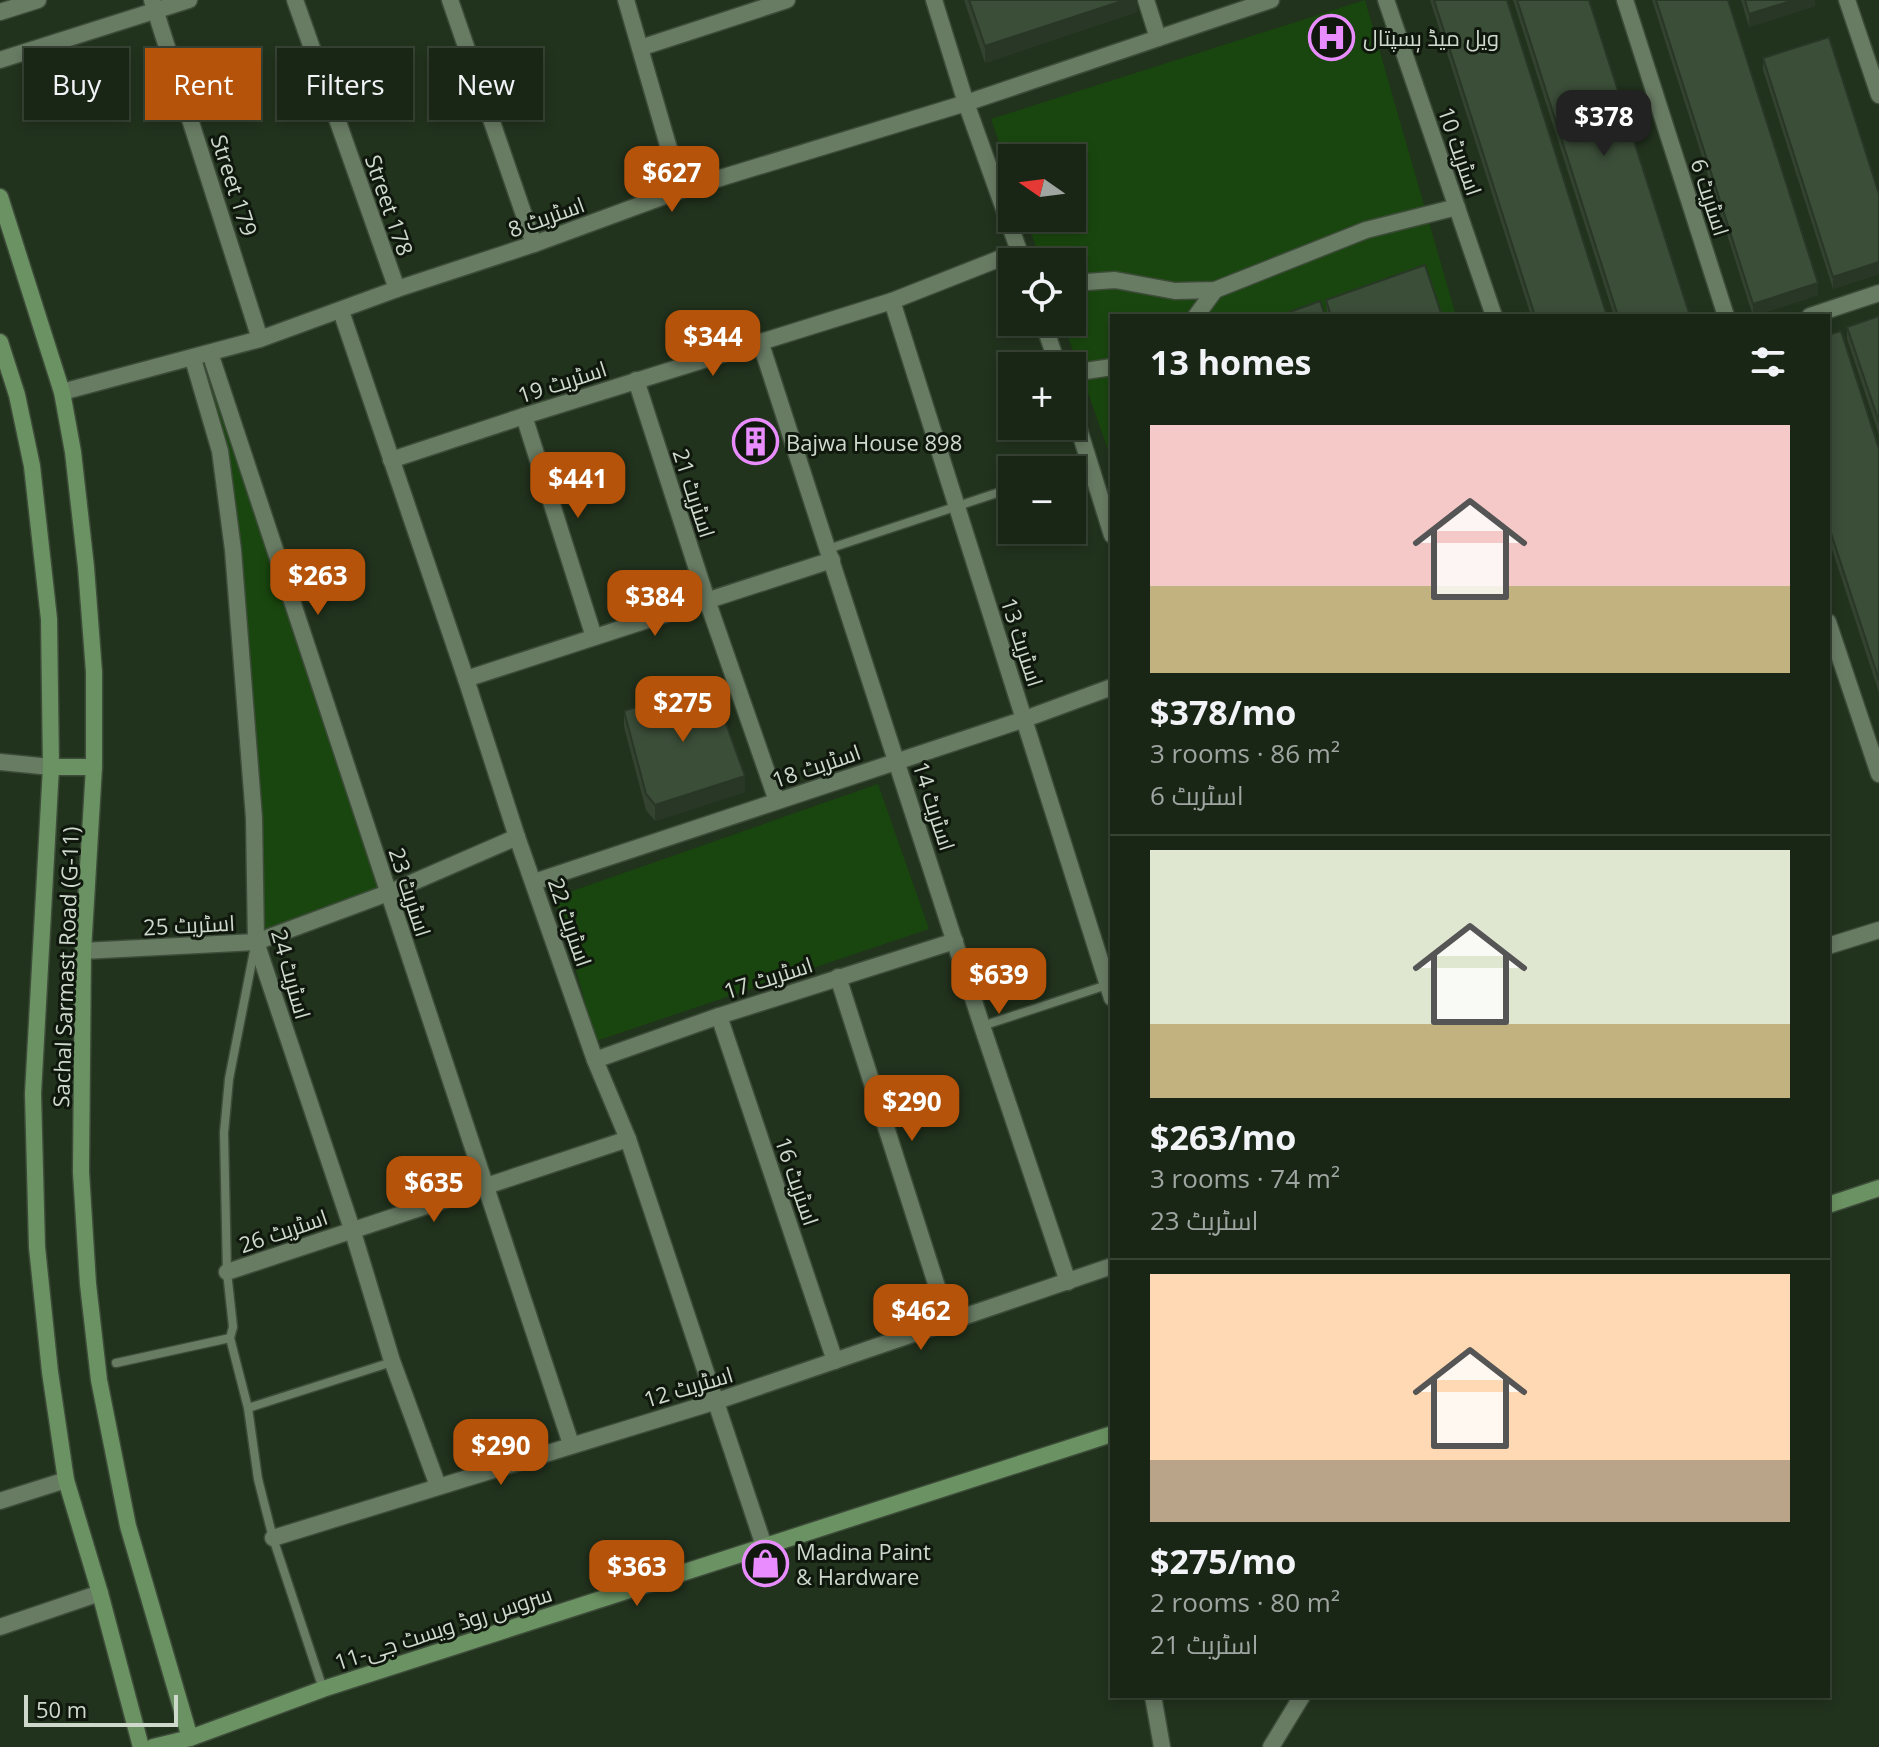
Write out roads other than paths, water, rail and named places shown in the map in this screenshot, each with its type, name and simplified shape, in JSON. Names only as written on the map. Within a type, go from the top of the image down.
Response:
[{"type":"main road","name":"Sachal Sarmast Road (G-11)","points":[[0,197],[62,392],[73,452],[86,567],[94,672],[94,767],[83,951],[81,1172],[88,1284],[99,1380],[128,1526],[190,1738]]},
{"type":"main road","name":"Sachal Sarmast Road (G-11)","points":[[0,342],[17,395],[34,480],[49,619],[51,767],[33,1094],[38,1263],[66,1480],[141,1747]]},
{"type":"main road","points":[[51,767],[94,767]]},
{"type":"main road","points":[[1830,1204],[1879,1188]]},
{"type":"main road","name":"سروس روڈ ویسٹ جی-11","points":[[153,1747],[190,1738],[323,1689],[1110,1435]]},
{"type":"street","points":[[0,12],[38,0]]},
{"type":"street","points":[[0,60],[154,5],[189,0]]},
{"type":"street","name":"Street 178","points":[[295,0],[397,289]]},
{"type":"street","points":[[450,0],[534,244]]},
{"type":"street","points":[[626,0],[681,190]]},
{"type":"street","points":[[640,48],[787,0]]},
{"type":"street","points":[[934,0],[966,103],[1018,248]]},
{"type":"street","points":[[1146,0],[1158,38]]},
{"type":"street","name":"اسٹریٹ 8","points":[[62,392],[260,339],[681,190],[966,103],[1271,0]]},
{"type":"street","name":"اسٹریٹ 10","points":[[1386,0],[1493,314]]},
{"type":"street","name":"اسٹریٹ 6","points":[[1625,0],[1725,314]]},
{"type":"street","points":[[1847,0],[1879,95]]},
{"type":"street","name":"Street 179","points":[[154,5],[260,339]]},
{"type":"street","points":[[1086,282],[1115,280],[1175,291],[1215,290],[1366,230],[1457,207]]},
{"type":"street","name":"اسٹریٹ 19","points":[[391,460],[636,380],[761,344],[998,265]]},
{"type":"street","points":[[1197,314],[1215,290]]},
{"type":"street","points":[[1816,314],[1879,293]]},
{"type":"street","name":"اسٹریٹ 13","points":[[892,301],[955,508],[1110,988]]},
{"type":"street","name":"اسٹریٹ 22","points":[[341,311],[517,837],[595,1060],[628,1139],[764,1546]]},
{"type":"street","name":"اسٹریٹ 14","points":[[761,344],[1068,1282]]},
{"type":"street","name":"اسٹریٹ 23","points":[[210,353],[571,1444]]},
{"type":"street","name":"اسٹریٹ 24","points":[[193,359],[220,451],[233,550],[254,818],[256,942],[352,1229],[392,1361],[438,1486]]},
{"type":"street","points":[[1086,371],[1110,367]]},
{"type":"street","name":"اسٹریٹ 21","points":[[636,380],[707,600],[777,801]]},
{"type":"street","points":[[524,416],[594,637]]},
{"type":"street","points":[[1083,440],[1110,528]]},
{"type":"street","points":[[466,679],[707,600],[830,555]]},
{"type":"street","points":[[1830,628],[1879,774]]},
{"type":"street","name":"اسٹریٹ 18","points":[[534,882],[1025,719],[1110,688]]},
{"type":"street","points":[[0,762],[51,767]]},
{"type":"street","name":"اسٹریٹ 25","points":[[83,951],[256,942],[388,893],[517,837]]},
{"type":"street","points":[[1830,945],[1879,930]]},
{"type":"street","name":"اسٹریٹ 17","points":[[595,1060],[719,1016],[955,941]]},
{"type":"street","points":[[838,977],[948,1321]]},
{"type":"street","name":"اسٹریٹ 16","points":[[719,1016],[835,1361]]},
{"type":"street","name":"اسٹریٹ 26","points":[[227,1272],[628,1139]]},
{"type":"street","name":"اسٹریٹ 12","points":[[273,1538],[717,1401],[1110,1267]]},
{"type":"street","points":[[0,1501],[66,1480]]},
{"type":"street","points":[[0,1627],[100,1593]]},
{"type":"street","points":[[1153,1698],[1162,1747]]},
{"type":"street","points":[[1273,1746],[1301,1698]]},
{"type":"lane","points":[[1086,461],[1090,460]]},
{"type":"lane","points":[[830,555],[998,493]]},
{"type":"lane","points":[[256,942],[229,1079],[224,1133],[223,1186],[233,1327],[230,1338],[248,1408],[258,1479],[273,1538],[323,1689]]},
{"type":"lane","points":[[982,1026],[1110,988]]},
{"type":"lane","points":[[116,1363],[230,1338]]},
{"type":"lane","points":[[248,1408],[392,1361]]},
{"type":"place","name":"ویل میڈ ہسپتال","points":[[1332,37]]},
{"type":"place","name":"Bajwa House 898","points":[[755,442]]},
{"type":"place","name":"Madina Paint & Hardware","points":[[765,1564]]}]
